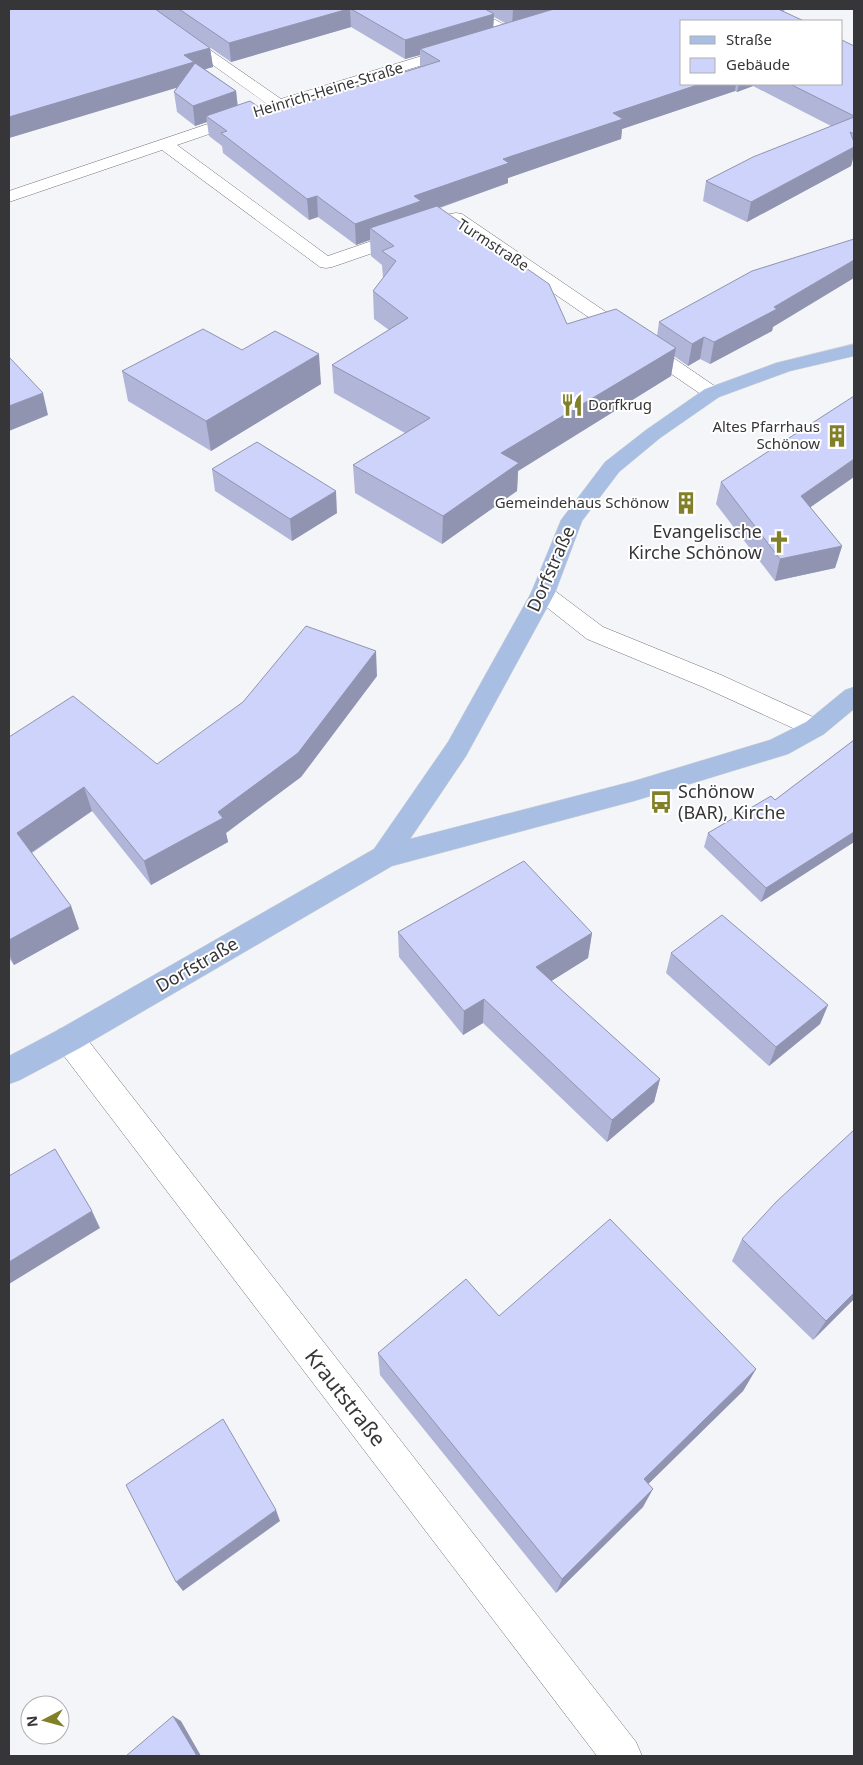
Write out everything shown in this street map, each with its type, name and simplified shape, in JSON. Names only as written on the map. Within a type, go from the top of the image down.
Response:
[{"type":"main road","name":"Dorfstraße","points":[[384,857],[457,749],[543,593],[572,520],[612,467],[653,434],[712,393],[783,367],[854,350]]},
{"type":"main road","name":"Dorfstraße","points":[[9,1071],[70,1039],[384,857],[634,791],[779,747],[815,728],[854,696]]},
{"type":"street","points":[[142,9],[279,105]]},
{"type":"street","points":[[465,9],[509,33]]},
{"type":"street","points":[[491,39],[527,28]]},
{"type":"street","name":"Heinrich-Heine-Straße","points":[[9,197],[279,105],[473,44]]},
{"type":"street","name":"Turmstraße","points":[[163,144],[326,263],[456,218],[712,393]]},
{"type":"street","points":[[543,593],[595,633],[712,681],[815,728]]},
{"type":"street","name":"Krautstraße","points":[[70,1039],[622,1756]]},
{"type":"building","points":[[9,9],[155,9],[210,48],[184,55],[194,62],[9,117]]},
{"type":"building","points":[[179,9],[348,9],[229,43]]},
{"type":"building","points":[[351,9],[485,9],[494,14],[405,40]]},
{"type":"building","points":[[554,9],[778,9],[802,20],[680,20],[680,85],[697,85],[613,113],[623,119],[503,159],[509,163],[414,196],[421,201],[355,224],[317,196],[307,199],[221,133],[227,131],[206,116],[250,101],[269,114],[440,61],[420,49]]},
{"type":"building","points":[[843,40],[854,46],[854,116],[792,85],[843,85]]},
{"type":"building","points":[[195,63],[236,91],[193,106],[174,92]]},
{"type":"building","points":[[854,117],[854,134],[850,132],[854,147],[751,202],[706,181],[753,157]]},
{"type":"building","points":[[437,206],[549,284],[567,324],[616,309],[676,348],[501,453],[519,463],[443,516],[353,465],[430,418],[332,365],[408,318],[373,291],[396,261],[382,251],[394,246],[370,228]]},
{"type":"building","points":[[854,239],[854,260],[774,307],[777,309],[714,342],[704,337],[692,344],[659,322],[752,271]]},
{"type":"building","points":[[203,329],[242,350],[275,331],[319,354],[206,421],[122,371]]},
{"type":"building","points":[[9,357],[43,393],[9,406]]},
{"type":"building","points":[[854,396],[854,459],[801,496],[842,546],[780,559],[721,482]]},
{"type":"building","points":[[257,442],[336,491],[290,519],[212,469]]},
{"type":"building","points":[[306,626],[376,651],[298,753],[218,812],[223,818],[144,861],[84,787],[17,833],[71,906],[9,940],[9,737],[73,696],[157,764],[243,702]]},
{"type":"building","points":[[854,740],[854,832],[766,888],[708,833],[771,796],[775,800]]},
{"type":"building","points":[[524,861],[592,933],[536,967],[660,1079],[612,1120],[484,999],[464,1011],[398,932]]},
{"type":"building","points":[[722,915],[828,1005],[776,1047],[671,953]]},
{"type":"building","points":[[854,1130],[854,1293],[826,1321],[742,1239],[776,1202]]},
{"type":"building","points":[[55,1149],[92,1211],[9,1262],[9,1176]]},
{"type":"building","points":[[610,1219],[756,1369],[644,1479],[653,1489],[562,1579],[378,1353],[466,1279],[499,1316]]},
{"type":"building","points":[[223,1419],[276,1510],[176,1582],[126,1485]]},
{"type":"building","points":[[173,1716],[197,1756],[126,1756]]},
{"type":"place","name":"Dorfkrug","points":[[572,405]]},
{"type":"place","name":"Altes Pfarrhaus Schönow","points":[[837,436]]},
{"type":"place","name":"Gemeindehaus Schönow","points":[[686,503]]},
{"type":"place","name":"Evangelische Kirche Schönow","points":[[779,542]]},
{"type":"place","name":"Schönow (BAR), Kirche","points":[[661,802]]}]
